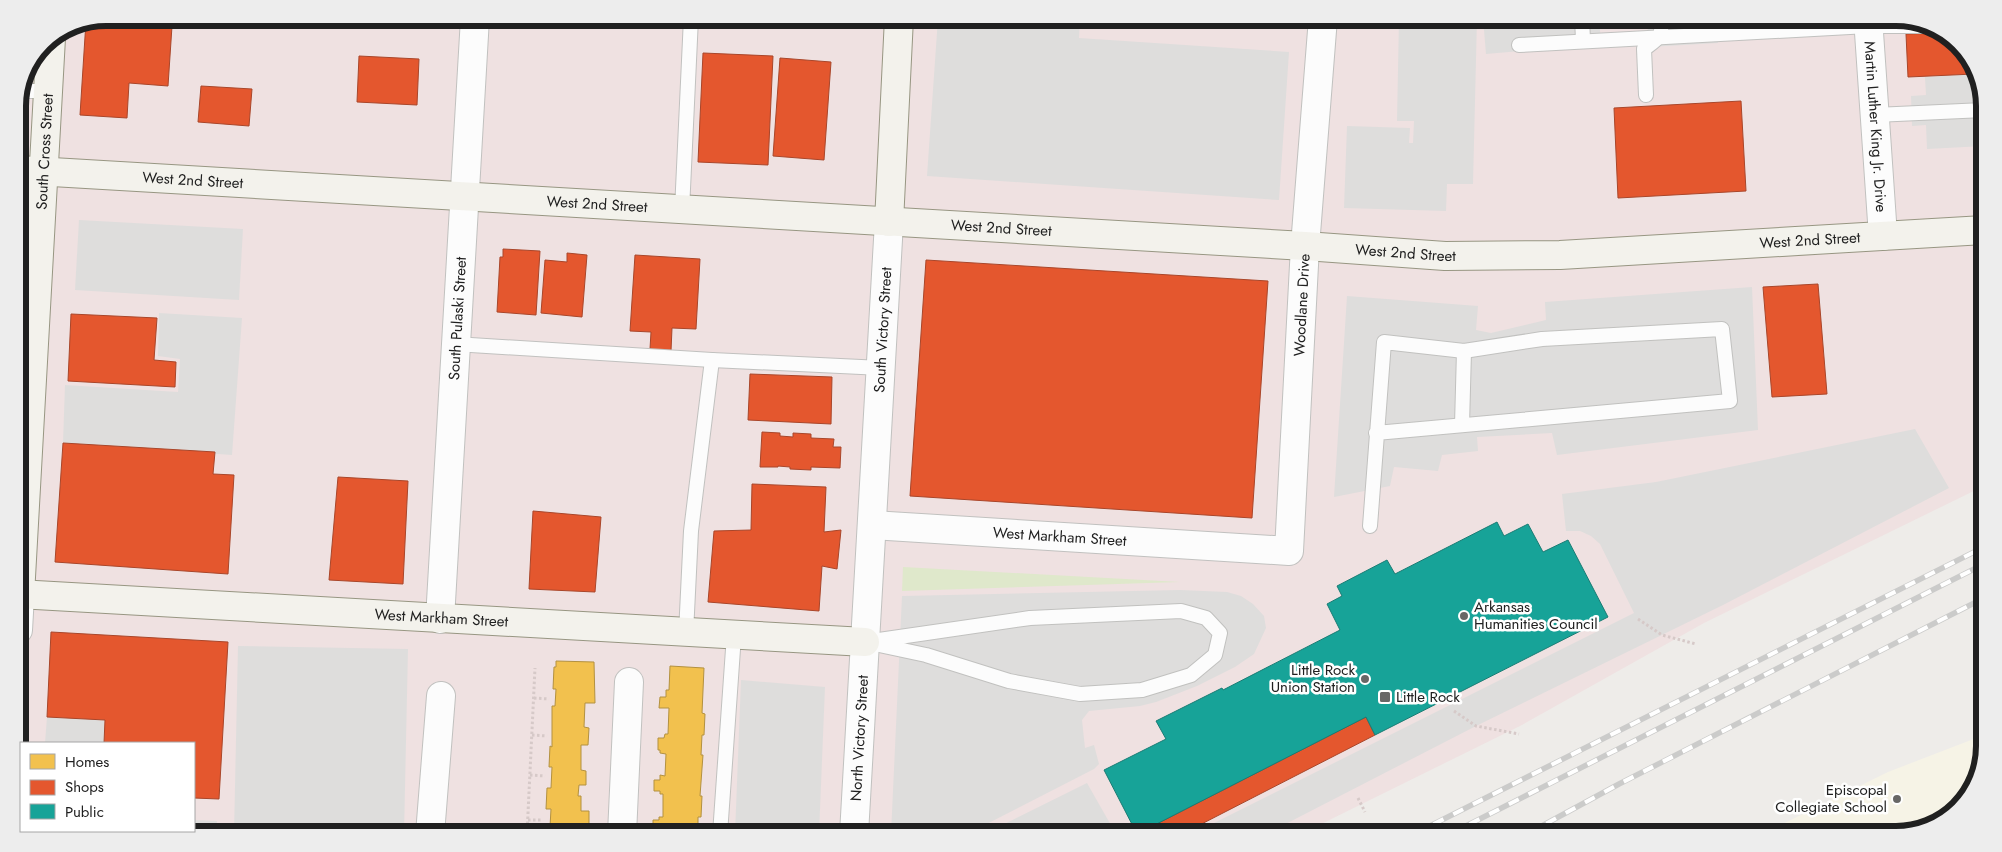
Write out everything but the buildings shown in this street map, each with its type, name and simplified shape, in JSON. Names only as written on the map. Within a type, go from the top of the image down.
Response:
[{"type":"street","name":"South Pulaski Street","points":[[440,619],[475,26]]},
{"type":"street","name":"South Victory Street","points":[[865,642],[882,368],[900,26]]},
{"type":"street","name":"Woodlane Drive","points":[[1246,548],[1289,551],[1305,246],[1322,26]]},
{"type":"street","name":"Martin Luther King Jr. Drive","points":[[1868,26],[1884,236]]},
{"type":"street","name":"South Cross Street","points":[[26,346],[35,91],[46,54]]},
{"type":"street","name":"West 2nd Street","points":[[31,171],[1305,246],[1445,256],[1531,256],[1660,250],[1976,230]]},
{"type":"street","name":"West Markham Street","points":[[872,525],[1246,548]]},
{"type":"street","name":"West Markham Street","points":[[26,595],[865,642]]},
{"type":"street","name":"North Victory Street","points":[[854,826],[865,642]]},
{"type":"street","points":[[622,826],[629,682]]},
{"type":"street","points":[[431,826],[440,696]]},
{"type":"lane","points":[[682,210],[691,26]]},
{"type":"lane","points":[[1582,26],[1583,40]]},
{"type":"lane","points":[[1646,95],[1644,49],[1661,36],[1662,26]]},
{"type":"lane","points":[[1519,45],[1809,26]]},
{"type":"lane","points":[[1875,115],[1976,110]]},
{"type":"lane","points":[[1370,526],[1376,433],[1384,342],[1464,351],[1542,339],[1722,329],[1730,401],[1376,433]]},
{"type":"lane","points":[[456,344],[712,360],[882,368]]},
{"type":"lane","points":[[1462,425],[1464,351]]},
{"type":"lane","points":[[686,633],[691,531],[712,360]]},
{"type":"lane","points":[[1181,612],[1206,618],[1220,633],[1215,655],[1190,675],[1142,690],[1080,694],[1009,681],[926,655],[865,642],[1030,618],[1181,612]]},
{"type":"lane","points":[[721,826],[734,635]]},
{"type":"path","points":[[1638,619],[1662,635],[1696,644]]},
{"type":"path","points":[[528,826],[536,668]]},
{"type":"path","points":[[534,698],[549,698]]},
{"type":"path","points":[[1454,711],[1476,726],[1518,734]]},
{"type":"path","points":[[532,735],[546,736]]},
{"type":"path","points":[[530,775],[545,776]]},
{"type":"path","points":[[1358,798],[1366,812]]},
{"type":"path","points":[[528,820],[542,820]]},
{"type":"shaded area","points":[[106,26],[1896,26],[1926,32],[1936,37],[1952,50],[1965,66],[1970,76],[1976,101],[1976,490],[1704,623],[1520,726],[1317,826],[195,826],[195,742],[26,742],[26,101],[34,71],[53,46],[66,37],[81,30]]},
{"type":"shaded area","points":[[198,26],[251,26],[251,29]]},
{"type":"shaded area","points":[[937,26],[1080,26],[1079,38],[1289,52],[1279,200],[927,176]]},
{"type":"shaded area","points":[[1399,26],[1477,26],[1473,184],[1447,184],[1446,211],[1344,208],[1347,126],[1410,128],[1409,143],[1413,143],[1414,121],[1397,121]]},
{"type":"shaded area","points":[[1484,26],[1600,26],[1601,44],[1486,54]]},
{"type":"shaded area","points":[[1647,26],[1717,26],[1718,43],[1649,47]]},
{"type":"shaded area","points":[[1969,74],[1976,101],[1976,146],[1927,149],[1926,125],[1912,126],[1911,96],[1926,95],[1925,77]]},
{"type":"shaded area","points":[[79,220],[243,229],[239,300],[75,290]]},
{"type":"shaded area","points":[[1752,287],[1758,430],[1557,455],[1552,433],[1477,437],[1478,451],[1442,455],[1438,471],[1394,467],[1390,486],[1334,497],[1347,296],[1478,306],[1476,330],[1491,333],[1546,320],[1545,302]]},
{"type":"shaded area","points":[[159,313],[242,318],[232,455],[63,443],[65,385],[178,392],[180,359],[158,356]]},
{"type":"shaded area","points":[[1915,429],[1949,488],[1723,605],[1476,726],[1282,826],[1208,826],[1634,613],[1600,544],[1591,536],[1580,531],[1566,531],[1562,494],[1656,482]]},
{"type":"shaded area","points":[[1180,590],[1227,592],[1241,596],[1253,604],[1264,616],[1266,628],[1254,654],[1235,667],[1197,686],[1156,702],[1140,706],[1089,711],[1082,720],[1085,748],[1094,745],[1099,764],[1094,769],[983,826],[891,826],[902,596]]},
{"type":"shaded area","points":[[238,646],[408,649],[404,826],[234,826]]},
{"type":"shaded area","points":[[741,680],[825,687],[819,826],[735,826]]},
{"type":"shaded area","points":[[47,717],[105,720],[104,742],[45,742]]},
{"type":"shaded area","name":"Episcopal Collegiate School","points":[[1976,738],[1974,761],[1965,786],[1949,806],[1931,818],[1921,822],[1896,826],[1778,826],[1888,772]]},
{"type":"shaded area","points":[[1087,783],[1111,826],[1000,826]]},
{"type":"shaded area","points":[[195,820],[217,821],[217,826],[195,826]]},
{"type":"green space","points":[[903,567],[1180,582],[902,591]]},
{"type":"railway","points":[[1430,826],[1976,551]]},
{"type":"railway","points":[[1466,826],[1976,568]]},
{"type":"railway","points":[[1542,826],[1619,784],[1976,602]]},
{"type":"place","name":"Arkansas Humanities Council","points":[[1464,616]]},
{"type":"place","name":"Little Rock Union Station","points":[[1365,679]]},
{"type":"place","name":"Little Rock","points":[[1385,697]]},
{"type":"place","name":"Episcopal Collegiate School","points":[[1897,799]]}]
